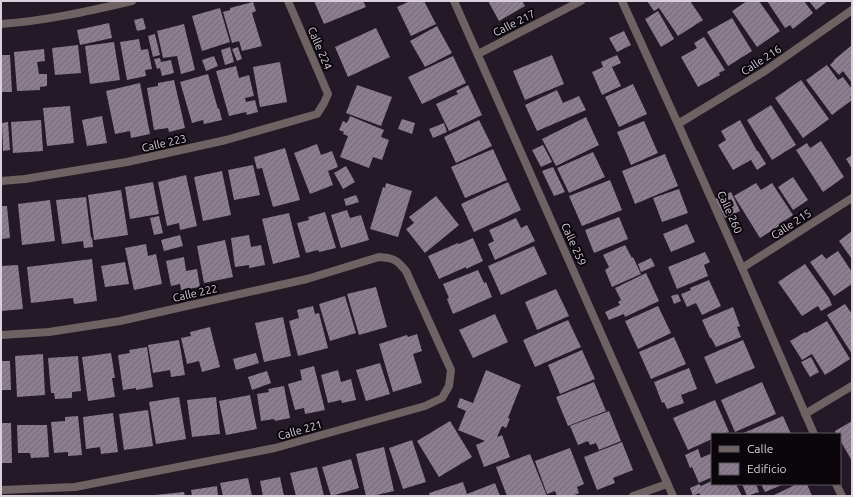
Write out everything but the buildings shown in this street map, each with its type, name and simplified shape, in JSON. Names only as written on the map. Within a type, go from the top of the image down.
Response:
[{"type":"street","points":[[1,24],[82,13],[132,1]]},
{"type":"street","name":"Calle 224","points":[[288,1],[328,94],[324,103]]},
{"type":"street","name":"Calle 259","points":[[454,1],[673,496]]},
{"type":"street","name":"Calle 217","points":[[478,54],[581,1]]},
{"type":"street","name":"Calle 260","points":[[622,1],[742,268],[814,433]]},
{"type":"street","name":"Calle 216","points":[[678,124],[765,71],[852,10]]},
{"type":"street","name":"Calle 223","points":[[1,181],[25,179],[126,162],[226,140],[317,114],[324,103]]},
{"type":"street","name":"Calle 215","points":[[742,268],[852,198]]},
{"type":"street","name":"Calle 222","points":[[1,335],[49,332],[120,321],[307,279],[379,257],[390,258]]},
{"type":"street","name":"Calle 221","points":[[1,490],[75,487],[275,448],[425,406],[442,398],[449,386],[451,370],[406,271],[399,263],[390,258]]},
{"type":"street","points":[[805,414],[852,386]]},
{"type":"street","points":[[633,496],[667,484]]},
{"type":"street","points":[[836,485],[842,496]]}]
